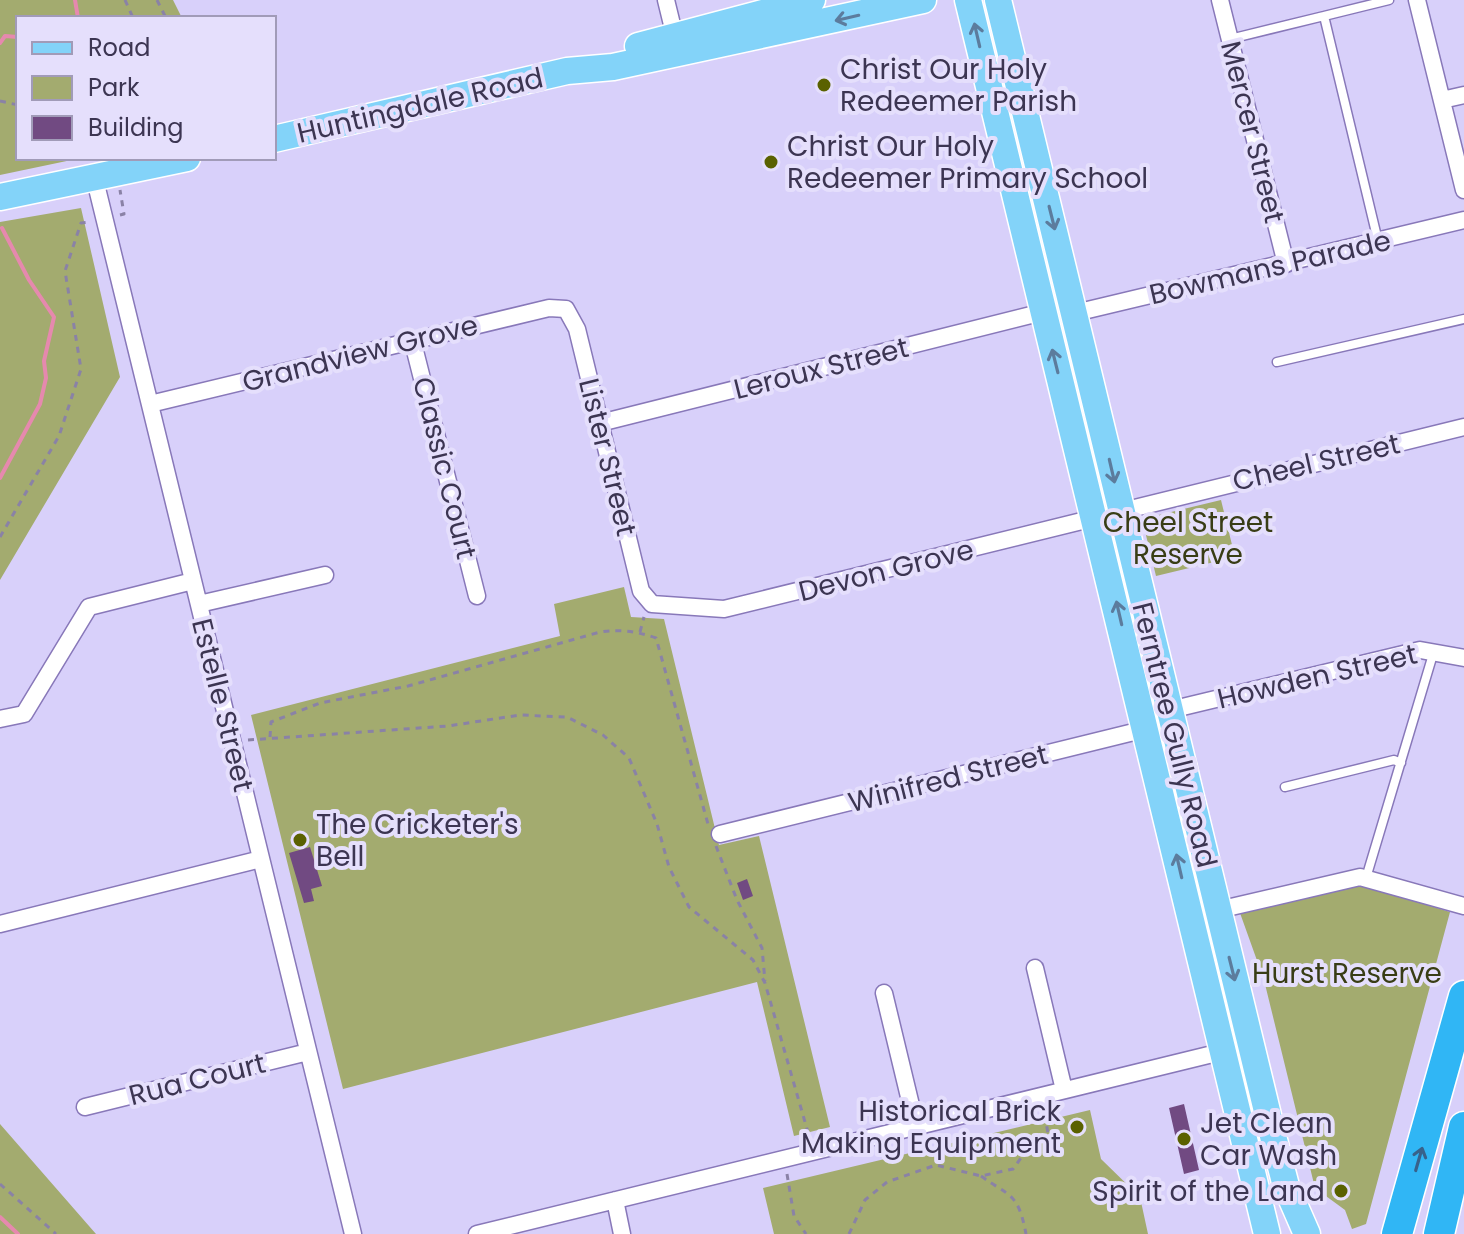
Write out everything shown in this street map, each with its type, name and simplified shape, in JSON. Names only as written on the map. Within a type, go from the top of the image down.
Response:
[{"type":"highway","points":[[1397,1234],[1464,996]]},
{"type":"highway","points":[[1439,1234],[1464,1127]]},
{"type":"main road","name":"Huntingdale Road","points":[[676,44],[812,0]]},
{"type":"main road","name":"Huntingdale Road","points":[[276,139],[567,71],[596,57],[923,0]]},
{"type":"main road","name":"Ferntree Gully Road","points":[[968,0],[1043,312],[1170,710],[1281,1168],[1307,1234]]},
{"type":"main road","name":"Ferntree Gully Road","points":[[998,0],[1075,313],[1146,729],[1267,1234]]},
{"type":"main road","points":[[0,197],[177,160]]},
{"type":"street","points":[[666,0],[676,44]]},
{"type":"street","name":"Mercer Street","points":[[1220,0],[1286,264]]},
{"type":"street","points":[[1417,0],[1464,190]]},
{"type":"street","points":[[1442,100],[1464,95]]},
{"type":"street","name":"Estelle Street","points":[[94,176],[353,1234]]},
{"type":"street","name":"Bowmans Parade","points":[[1075,313],[1464,220]]},
{"type":"street","name":"Grandview Grove","points":[[150,404],[549,308],[569,312]]},
{"type":"street","name":"Lister Street","points":[[569,312],[600,423],[637,581],[648,601]]},
{"type":"street","name":"Leroux Street","points":[[600,423],[1043,312]]},
{"type":"street","name":"Classic Court","points":[[412,339],[477,596]]},
{"type":"street","name":"Cheel Street","points":[[1108,513],[1464,427]]},
{"type":"street","name":"Devon Grove","points":[[648,601],[735,608],[1108,513]]},
{"type":"street","points":[[199,604],[325,575]]},
{"type":"street","points":[[0,719],[24,714],[89,607],[193,581]]},
{"type":"street","name":"Howden Street","points":[[1170,710],[1420,650],[1434,650],[1464,658]]},
{"type":"street","name":"Winifred Street","points":[[714,832],[1146,729],[1170,710]]},
{"type":"street","points":[[0,924],[261,859]]},
{"type":"street","points":[[1218,910],[1347,878],[1366,878],[1463,901]]},
{"type":"street","points":[[1035,968],[1064,1090]]},
{"type":"street","points":[[884,993],[916,1126]]},
{"type":"street","points":[[477,1234],[1250,1044]]},
{"type":"street","name":"Rua Court","points":[[85,1107],[308,1052]]},
{"type":"street","points":[[615,1200],[622,1234]]},
{"type":"lane","points":[[1230,39],[1389,0]]},
{"type":"lane","points":[[1324,16],[1378,241]]},
{"type":"lane","points":[[1277,362],[1464,319]]},
{"type":"lane","points":[[1366,878],[1434,650]]},
{"type":"lane","points":[[1285,787],[1394,760],[1401,763]]},
{"type":"path","points":[[0,537],[59,436],[81,369],[65,271],[81,223],[124,214],[120,171]]},
{"type":"path","points":[[270,737],[271,722],[320,703],[408,686],[600,632],[620,629],[656,638],[737,900],[762,948],[765,983],[812,1152]]},
{"type":"path","points":[[233,744],[270,737],[448,726],[520,715],[567,717],[603,735],[629,758],[657,824],[669,867],[689,907],[753,960],[765,983]]},
{"type":"path","points":[[981,1176],[1013,1169],[1026,1151],[1049,1139],[1040,1096]]},
{"type":"path","points":[[783,1159],[794,1216],[806,1234]]},
{"type":"path","points":[[849,1234],[865,1200],[887,1182],[936,1165],[981,1176],[1008,1190],[1023,1218],[1026,1234]]},
{"type":"path","points":[[0,1184],[56,1234]]},
{"type":"green space","points":[[0,0],[173,0],[181,16],[16,16],[16,160],[71,160],[0,175]]},
{"type":"green space","points":[[81,208],[120,377],[0,580],[0,222]]},
{"type":"green space","name":"Cheel Street Reserve","points":[[1221,500],[1235,557],[1156,576],[1142,519]]},
{"type":"green space","points":[[624,587],[631,617],[664,619],[719,845],[759,836],[830,1127],[794,1136],[757,982],[343,1089],[251,715],[560,636],[554,604]]},
{"type":"green space","name":"Hurst Reserve","points":[[1360,884],[1450,912],[1366,1224],[1352,1229],[1345,1210],[1315,1188],[1264,980],[1240,913]]},
{"type":"green space","points":[[1090,1110],[1101,1159],[1140,1197],[1148,1234],[774,1234],[763,1188]]},
{"type":"green space","points":[[0,1124],[96,1234],[0,1234]]},
{"type":"building","points":[[310,847],[322,886],[311,889],[314,901],[304,903],[289,853]]},
{"type":"building","points":[[747,879],[753,896],[743,900],[737,883]]},
{"type":"building","name":"Jet Clean Car Wash","points":[[1184,1104],[1199,1170],[1184,1174],[1169,1108]]},
{"type":"waterway","points":[[75,0],[78,16]]},
{"type":"waterway","points":[[0,43],[5,36],[16,37]]},
{"type":"waterway","points":[[0,478],[40,404],[46,378],[44,361],[54,317],[29,280],[2,228]]},
{"type":"waterway","points":[[0,1217],[18,1234]]},
{"type":"place","name":"Christ Our Holy Redeemer Parish","points":[[824,85]]},
{"type":"place","name":"Christ Our Holy Redeemer Primary School","points":[[771,162]]},
{"type":"place","name":"The Cricketer's Bell","points":[[300,840]]},
{"type":"place","name":"Historical Brick Making Equipment","points":[[1077,1127]]},
{"type":"place","name":"Jet Clean Car Wash","points":[[1184,1139]]},
{"type":"place","name":"Spirit of the Land","points":[[1341,1191]]}]
